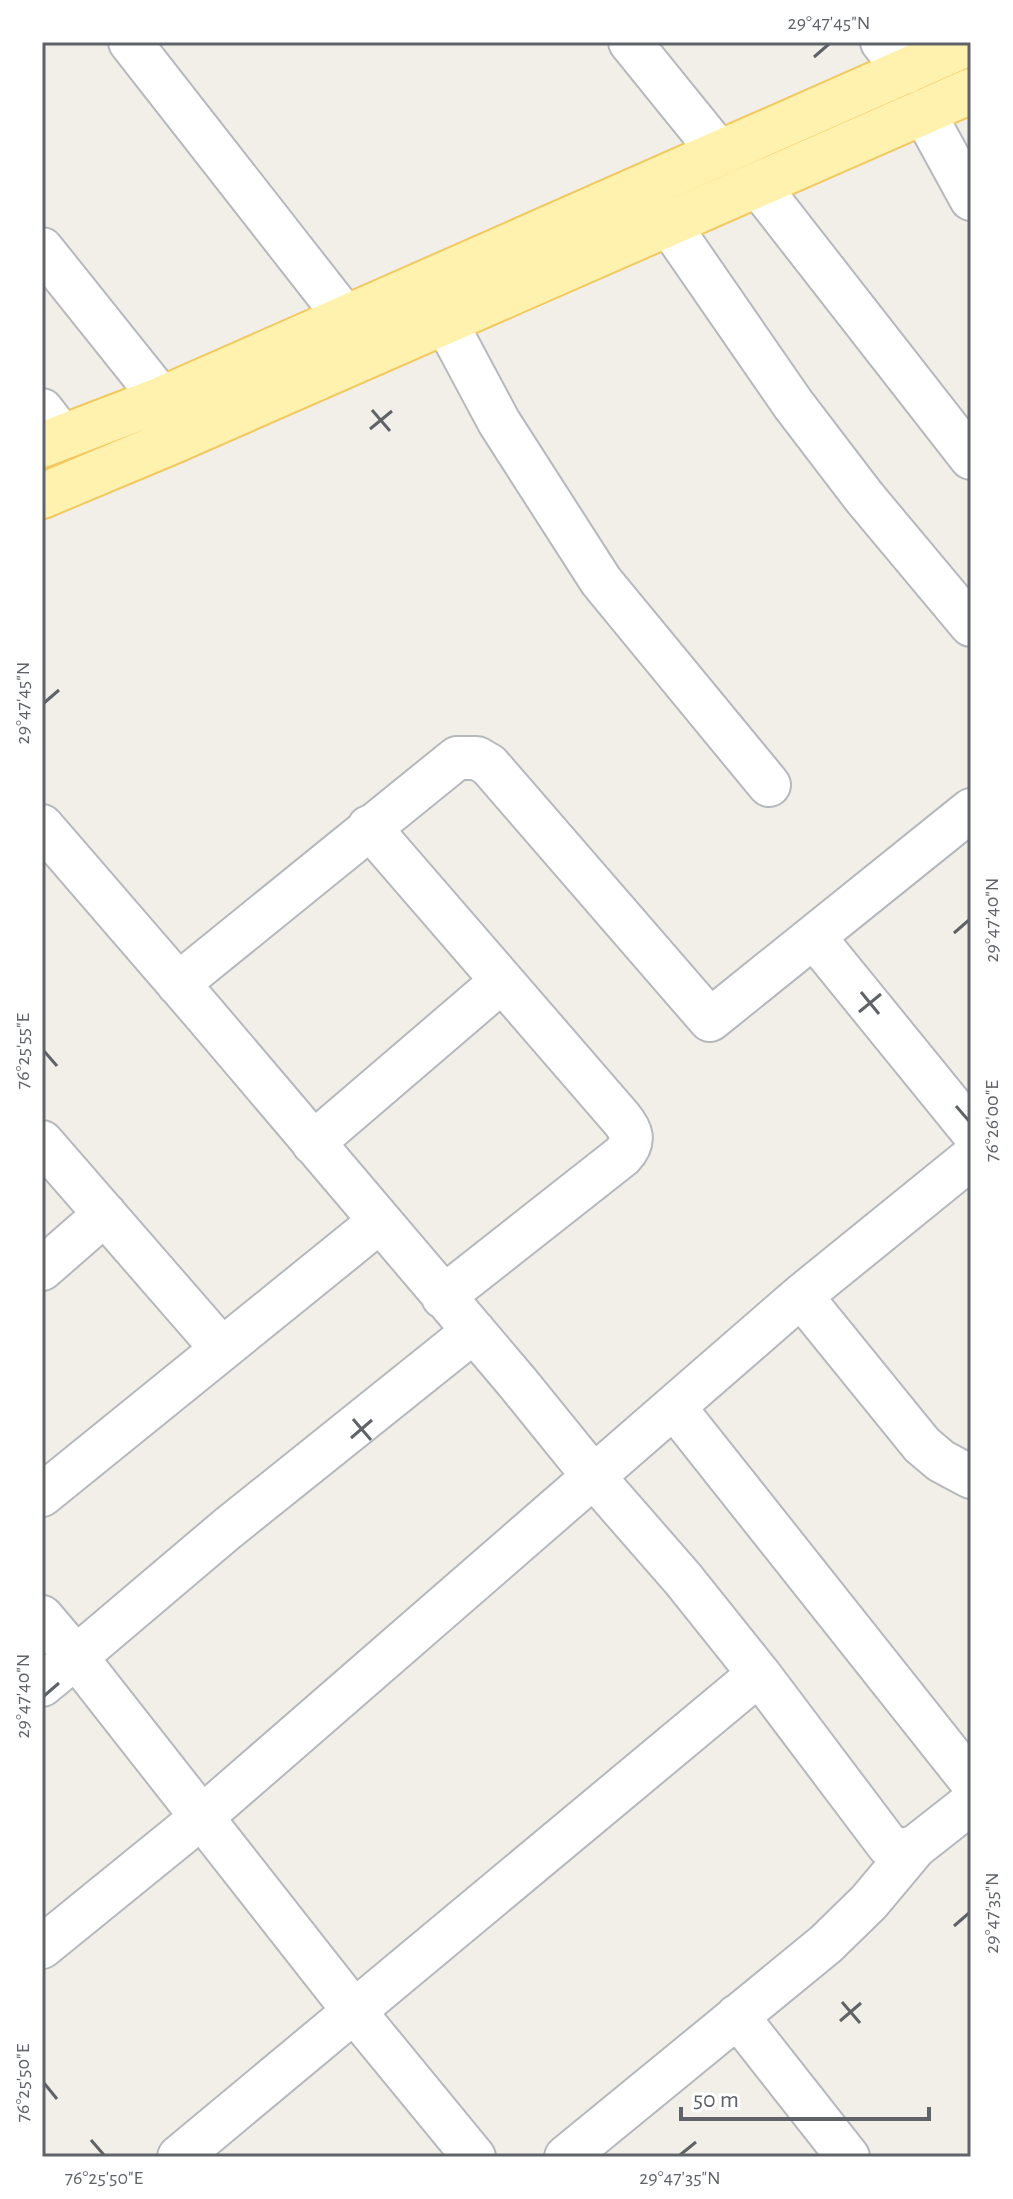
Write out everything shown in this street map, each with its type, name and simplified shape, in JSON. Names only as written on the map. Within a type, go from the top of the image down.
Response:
[{"type":"main road","points":[[49,430],[162,399],[346,318],[719,152],[894,57],[971,42]]},
{"type":"main road","points":[[42,496],[971,91]]},
{"type":"street","points":[[130,42],[346,318]]},
{"type":"street","points":[[630,42],[719,152]]},
{"type":"street","points":[[924,113],[971,199]]},
{"type":"street","points":[[757,184],[971,458]]},
{"type":"street","points":[[668,223],[793,404],[864,497],[964,604]]},
{"type":"street","points":[[42,249],[162,399]]},
{"type":"street","points":[[445,321],[499,422],[601,581],[769,785]]},
{"type":"street","points":[[178,984],[457,758],[477,758],[489,765],[710,1020],[971,810]]},
{"type":"street","points":[[42,826],[683,1579],[888,1845],[896,1851],[915,1847]]},
{"type":"street","points":[[369,827],[629,1128],[633,1140],[622,1156],[443,1297]]},
{"type":"street","points":[[814,937],[971,1130]]},
{"type":"street","points":[[313,1143],[502,981]]},
{"type":"street","points":[[42,1142],[222,1349]]},
{"type":"street","points":[[42,1947],[202,1817],[801,1296],[971,1158]]},
{"type":"street","points":[[42,1269],[105,1214]]},
{"type":"street","points":[[42,1495],[379,1222]]},
{"type":"street","points":[[801,1296],[922,1445],[941,1461],[971,1477]]},
{"type":"street","points":[[42,1685],[227,1529],[474,1331]]},
{"type":"street","points":[[674,1407],[971,1781]]},
{"type":"street","points":[[42,1617],[354,2011],[474,2157]]},
{"type":"street","points":[[179,2157],[759,1674]]},
{"type":"street","points":[[566,2157],[849,1923],[915,1847],[971,1803]]},
{"type":"street","points":[[737,2016],[848,2157]]}]
